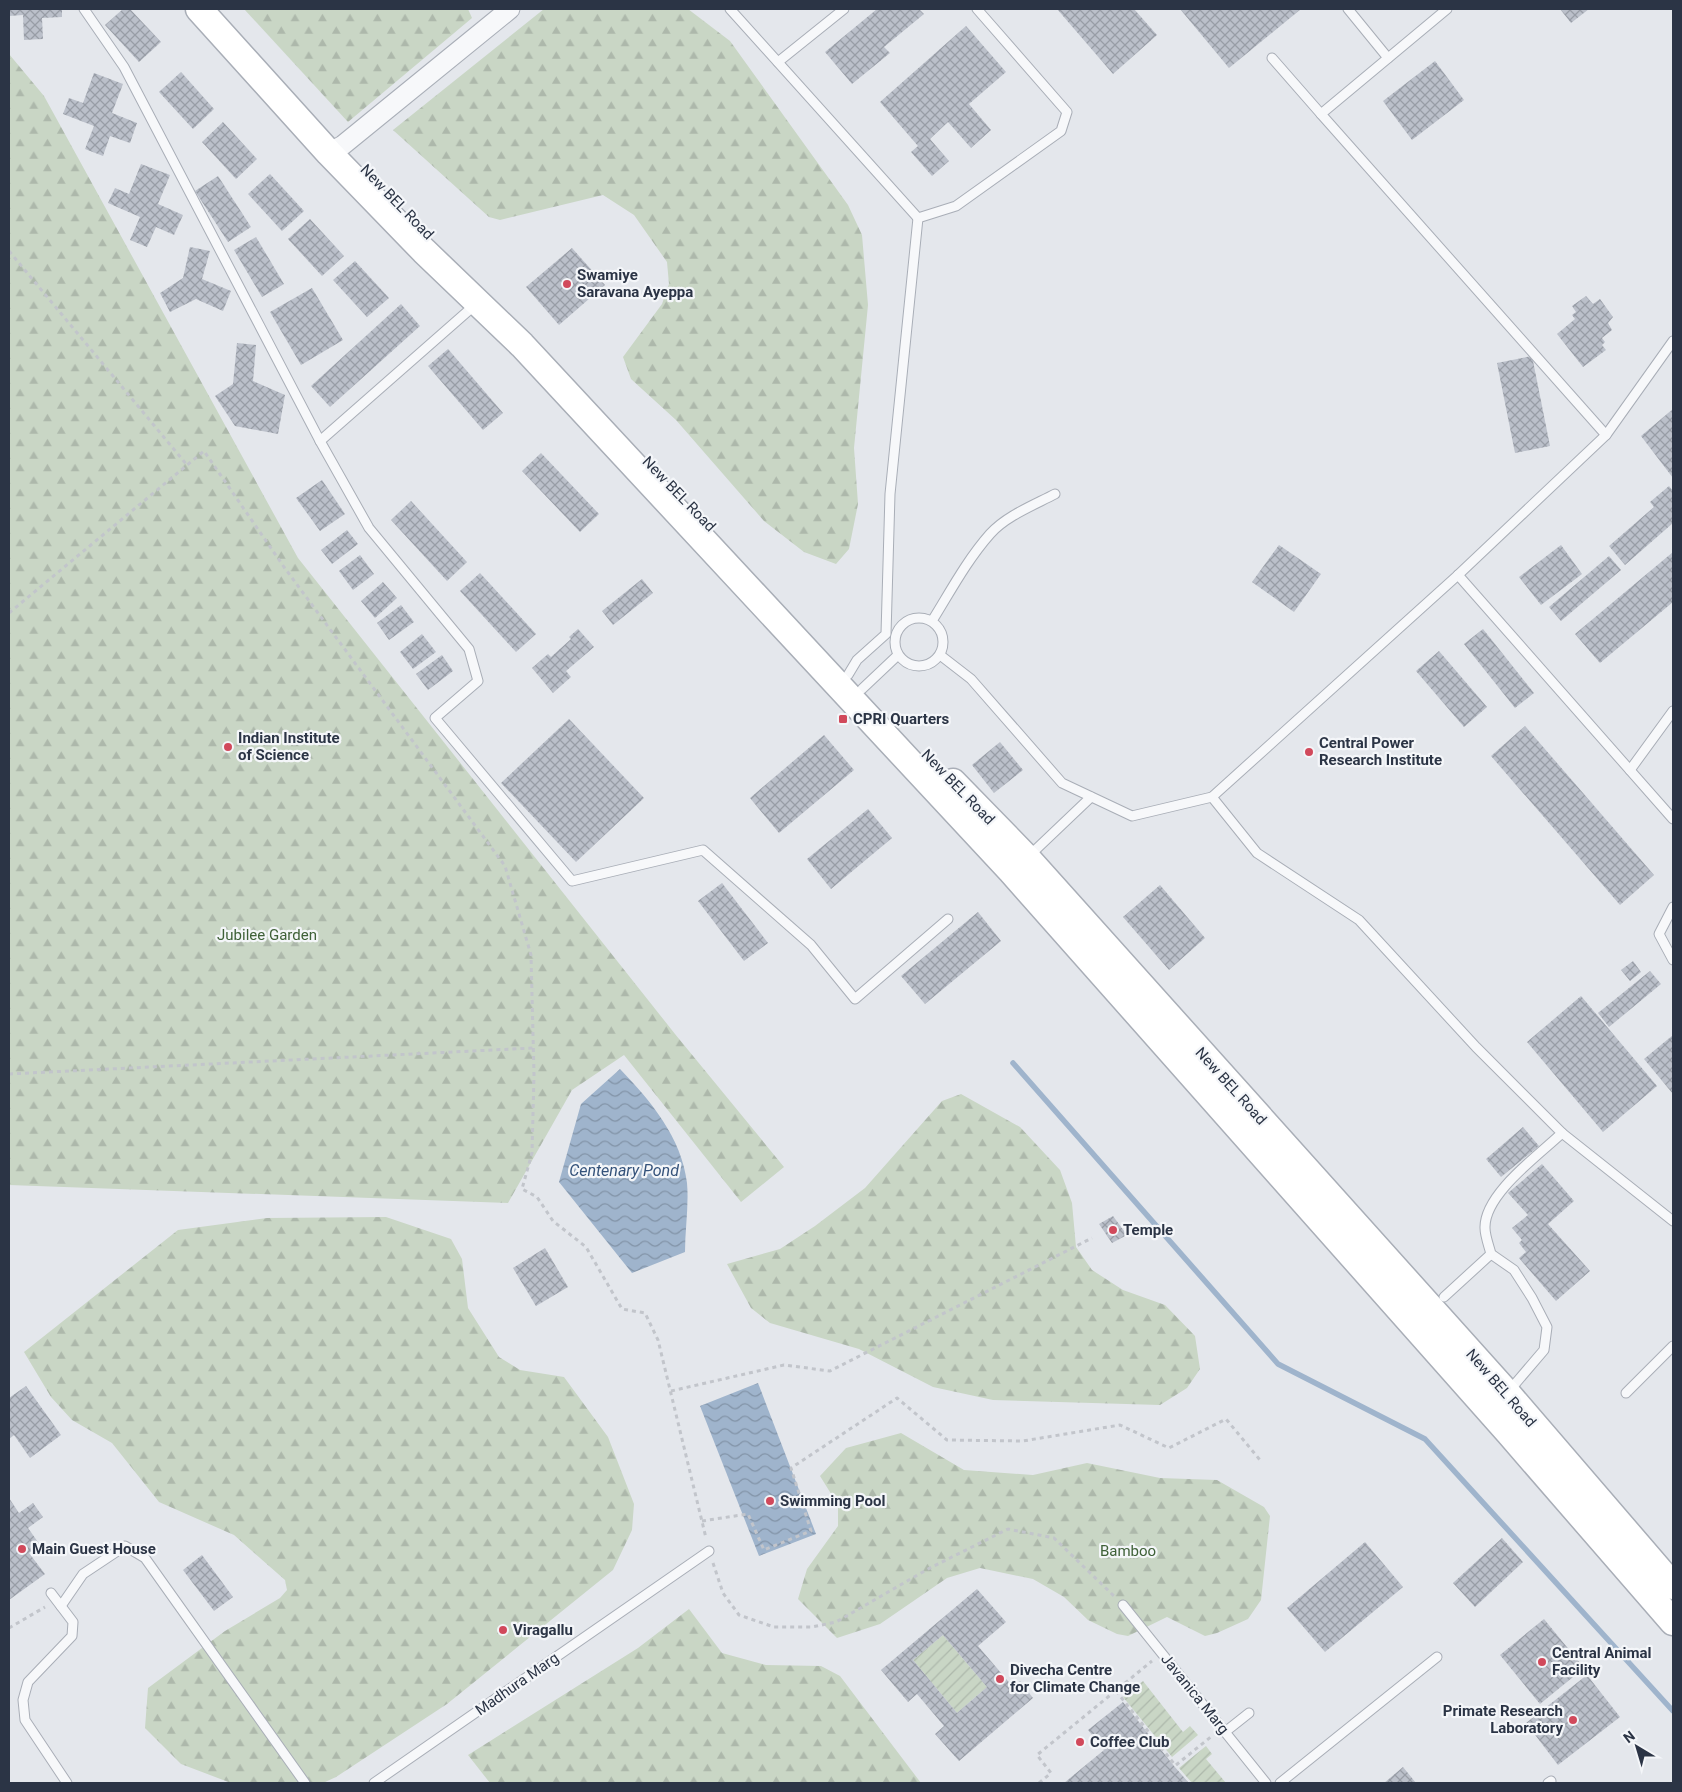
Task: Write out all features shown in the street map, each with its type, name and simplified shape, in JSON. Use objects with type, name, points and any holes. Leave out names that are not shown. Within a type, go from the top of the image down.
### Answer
[{"type":"main road","name":"New BEL Road","points":[[199,9],[482,300],[528,352],[1019,864],[1673,1622]]},
{"type":"main road","name":"New BEL Road","points":[[219,9],[336,149]]},
{"type":"main road","name":"New BEL Road","points":[[482,300],[547,354],[855,682],[1019,864],[1507,1394],[1673,1586]]},
{"type":"street","points":[[336,149],[500,12]]},
{"type":"lane","points":[[84,9],[124,67],[320,441],[369,528],[469,649],[478,681],[435,718],[572,881],[703,850],[811,945],[855,999],[948,919]]},
{"type":"lane","points":[[730,9],[918,218],[890,494],[886,634],[857,660],[855,682]]},
{"type":"lane","points":[[778,62],[844,9]]},
{"type":"lane","points":[[918,218],[956,206],[1060,131],[1067,112],[977,9]]},
{"type":"lane","points":[[1348,9],[1388,58]]},
{"type":"lane","points":[[1320,114],[1447,9]]},
{"type":"lane","points":[[1272,58],[1606,435]]},
{"type":"lane","points":[[320,441],[482,300]]},
{"type":"lane","points":[[940,655],[971,679],[1062,783],[1132,816],[1212,797],[1458,575],[1606,435],[1673,341]]},
{"type":"lane","points":[[932,621],[990,533],[1019,512],[1055,494]]},
{"type":"lane","points":[[1458,575],[1673,819]]},
{"type":"lane","points":[[917,618],[932,621],[942,633],[943,648],[940,655],[934,662],[919,667],[904,661],[898,655],[895,639],[902,625],[917,618]]},
{"type":"lane","points":[[855,682],[898,655]]},
{"type":"lane","points":[[1630,770],[1673,711]]},
{"type":"lane","points":[[1019,864],[1091,797]]},
{"type":"lane","points":[[1212,797],[1257,853],[1360,920],[1476,1047],[1562,1133],[1673,1221]]},
{"type":"lane","points":[[1673,907],[1659,934],[1673,960]]},
{"type":"lane","points":[[1507,1394],[1544,1350],[1547,1328],[1532,1298],[1514,1270],[1491,1254],[1485,1227],[1489,1208],[1514,1176],[1562,1133]]},
{"type":"lane","points":[[1444,1297],[1491,1254]]},
{"type":"lane","points":[[1626,1393],[1673,1346]]},
{"type":"lane","points":[[67,1783],[25,1720],[23,1700],[28,1682],[72,1636],[73,1622],[56,1600],[83,1574],[125,1546],[145,1558],[305,1783]]},
{"type":"lane","name":"Madhura Marg","points":[[374,1783],[710,1551]]},
{"type":"lane","name":"Javanica Marg","points":[[1123,1605],[1266,1783]]},
{"type":"lane","points":[[1280,1783],[1437,1658]]},
{"type":"lane","points":[[1224,1730],[1249,1714]]},
{"type":"path","points":[[9,251],[187,465]]},
{"type":"path","points":[[9,613],[204,450],[284,567],[505,866],[531,955],[533,1048],[531,1162],[522,1189],[537,1197],[553,1221],[586,1247],[622,1309],[645,1314],[658,1340],[702,1521],[722,1593],[739,1615],[774,1627],[812,1626],[836,1622],[928,1569],[1008,1529],[1054,1538],[1123,1605]]},
{"type":"path","points":[[9,1074],[533,1048]]},
{"type":"path","points":[[671,1391],[784,1365],[830,1371],[1092,1238]]},
{"type":"path","points":[[702,1521],[748,1514],[764,1550],[811,1531],[791,1468],[897,1398],[947,1440],[1022,1441],[1120,1425],[1168,1448],[1226,1418],[1260,1460]]},
{"type":"path","points":[[9,1628],[56,1600]]},
{"type":"path","points":[[1040,1783],[1051,1773],[1037,1755],[1162,1653]]},
{"type":"path","points":[[1116,1691],[1175,1765],[1224,1730]]},
{"type":"green space","points":[[244,9],[468,9],[472,18],[348,122]]},
{"type":"green space","points":[[544,9],[688,9],[730,41],[848,205],[862,235],[868,305],[854,448],[858,504],[849,549],[836,564],[804,552],[764,521],[676,420],[631,379],[623,357],[662,304],[669,284],[667,262],[634,215],[603,195],[500,220],[489,217],[393,130]]},
{"type":"green space","name":"Jubilee Garden","points":[[9,54],[44,96],[298,558],[675,1034],[784,1167],[741,1202],[624,1055],[572,1090],[508,1203],[9,1185]]},
{"type":"green space","points":[[961,1094],[1020,1127],[1060,1170],[1072,1203],[1076,1247],[1092,1270],[1123,1290],[1165,1305],[1195,1336],[1200,1369],[1187,1388],[1160,1405],[993,1400],[933,1387],[859,1349],[770,1323],[751,1308],[727,1264],[780,1249],[815,1226],[865,1188],[942,1101]]},
{"type":"green space","points":[[386,1217],[451,1239],[462,1259],[468,1308],[499,1357],[520,1370],[564,1377],[608,1437],[634,1504],[632,1530],[613,1570],[447,1704],[336,1777],[323,1783],[231,1783],[181,1764],[145,1728],[148,1688],[225,1631],[280,1598],[287,1590],[285,1580],[234,1535],[159,1502],[112,1443],[72,1420],[51,1397],[24,1352],[178,1230],[267,1218]]},
{"type":"green space","name":"Bamboo","points":[[901,1433],[964,1470],[1033,1475],[1087,1463],[1160,1478],[1217,1480],[1264,1507],[1270,1516],[1261,1600],[1248,1619],[1217,1633],[1205,1636],[1167,1617],[1128,1636],[1117,1634],[1088,1620],[1064,1597],[1033,1579],[980,1568],[947,1578],[880,1624],[837,1638],[798,1599],[807,1569],[838,1526],[838,1505],[820,1476],[846,1448]]},
{"type":"green space","points":[[689,1609],[722,1653],[766,1665],[821,1666],[840,1676],[921,1783],[490,1783],[468,1755],[638,1648]]},
{"type":"green space","points":[[943,1635],[987,1687],[957,1713],[913,1660]]},
{"type":"green space","points":[[1143,1681],[1183,1732],[1190,1726],[1198,1735],[1172,1757],[1123,1697]]},
{"type":"green space","points":[[1206,1746],[1212,1754],[1206,1759],[1226,1783],[1192,1783],[1179,1768]]},
{"type":"water","name":"Centenary Pond","points":[[620,1069],[653,1107],[672,1135],[684,1166],[688,1200],[685,1252],[632,1273],[559,1182],[581,1104]]},
{"type":"water","name":"Swimming Pool","points":[[758,1383],[816,1534],[759,1556],[700,1406]]},
{"type":"building","points":[[9,9],[62,9],[62,17],[42,18],[43,39],[24,40],[23,15],[9,16]]},
{"type":"building","points":[[123,9],[130,9],[161,42],[139,62],[105,25]]},
{"type":"building","points":[[877,9],[919,9],[924,14],[884,47],[890,53],[852,84],[825,52]]},
{"type":"building","points":[[1057,9],[1134,9],[1157,35],[1113,74]]},
{"type":"building","points":[[1180,9],[1301,9],[1229,68]]},
{"type":"building","points":[[1560,9],[1589,9],[1571,23]]},
{"type":"building","points":[[966,26],[1006,72],[969,104],[991,130],[971,148],[948,122],[930,139],[949,161],[932,176],[911,152],[918,146],[880,102]]},
{"type":"building","points":[[1435,61],[1464,100],[1412,140],[1383,101]]},
{"type":"building","points":[[181,72],[214,109],[193,129],[159,92]]},
{"type":"building","points":[[94,73],[123,84],[112,113],[137,123],[130,143],[110,136],[103,156],[85,149],[94,126],[63,114],[69,98],[83,103]]},
{"type":"building","points":[[223,122],[257,159],[236,179],[202,142]]},
{"type":"building","points":[[141,164],[170,175],[158,204],[183,215],[174,235],[156,227],[147,247],[130,240],[140,217],[108,203],[115,188],[129,194]]},
{"type":"building","points":[[270,174],[304,211],[282,231],[248,194]]},
{"type":"building","points":[[218,176],[251,227],[228,242],[195,191]]},
{"type":"building","points":[[310,219],[344,256],[322,276],[288,239]]},
{"type":"building","points":[[256,237],[284,284],[262,297],[234,250]]},
{"type":"building","points":[[190,247],[210,251],[202,279],[231,291],[223,311],[196,299],[170,312],[160,293],[183,278]]},
{"type":"building","points":[[572,248],[605,285],[559,325],[526,287]]},
{"type":"building","points":[[355,261],[389,298],[367,317],[333,280]]},
{"type":"building","points":[[312,288],[343,340],[301,365],[270,312]]},
{"type":"building","points":[[1586,296],[1593,304],[1600,299],[1613,317],[1608,323],[1612,330],[1602,338],[1605,342],[1602,345],[1606,350],[1583,367],[1557,334],[1575,319],[1572,315],[1576,312],[1572,306]]},
{"type":"building","points":[[401,304],[420,326],[330,407],[311,386]]},
{"type":"building","points":[[237,343],[256,345],[253,381],[285,395],[278,434],[235,426],[215,396],[233,384]]},
{"type":"building","points":[[448,349],[503,413],[483,430],[428,366]]},
{"type":"building","points":[[1532,356],[1550,446],[1515,453],[1497,363]]},
{"type":"building","points":[[1673,409],[1673,478],[1641,436]]},
{"type":"building","points":[[541,453],[599,514],[580,532],[522,471]]},
{"type":"building","points":[[322,480],[345,514],[320,531],[296,498]]},
{"type":"building","points":[[1669,486],[1673,491],[1673,523],[1625,565],[1609,546],[1654,507],[1650,502]]},
{"type":"building","points":[[411,501],[467,562],[447,581],[391,520]]},
{"type":"building","points":[[347,530],[358,544],[332,564],[321,550]]},
{"type":"building","points":[[1279,545],[1321,574],[1294,612],[1252,582]]},
{"type":"building","points":[[1561,545],[1582,574],[1541,605],[1519,577]]},
{"type":"building","points":[[1673,552],[1673,602],[1600,663],[1575,634]]},
{"type":"building","points":[[360,555],[374,574],[353,590],[339,571]]},
{"type":"building","points":[[1609,556],[1621,570],[1561,621],[1549,607]]},
{"type":"building","points":[[480,573],[536,634],[516,652],[460,591]]},
{"type":"building","points":[[642,579],[653,593],[613,625],[602,611]]},
{"type":"building","points":[[383,582],[397,598],[375,618],[361,601]]},
{"type":"building","points":[[401,605],[414,622],[389,640],[377,623]]},
{"type":"building","points":[[578,629],[594,647],[566,671],[571,677],[553,693],[532,668],[548,654],[551,657],[571,639],[569,637]]},
{"type":"building","points":[[1483,629],[1534,693],[1515,708],[1464,644]]},
{"type":"building","points":[[422,634],[436,652],[413,669],[400,652]]},
{"type":"building","points":[[1439,651],[1487,707],[1464,727],[1416,671]]},
{"type":"building","points":[[442,655],[453,671],[428,690],[416,674]]},
{"type":"building","points":[[569,719],[644,798],[576,862],[501,783]]},
{"type":"building","points":[[1525,726],[1654,875],[1620,905],[1491,756]]},
{"type":"building","points":[[824,735],[854,770],[779,833],[750,798]]},
{"type":"building","points":[[1000,742],[1023,770],[994,793],[972,765]]},
{"type":"building","points":[[868,809],[892,838],[831,889],[807,859]]},
{"type":"building","points":[[722,883],[768,943],[744,961],[698,901]]},
{"type":"building","points":[[1160,885],[1205,938],[1169,970],[1123,917]]},
{"type":"building","points":[[978,912],[1001,941],[925,1004],[901,976]]},
{"type":"building","points":[[1633,961],[1641,972],[1630,981],[1621,970]]},
{"type":"building","points":[[1650,971],[1661,984],[1609,1027],[1598,1013]]},
{"type":"building","points":[[1581,996],[1657,1086],[1603,1132],[1527,1042]]},
{"type":"building","points":[[1673,1035],[1673,1094],[1644,1059]]},
{"type":"building","points":[[1523,1127],[1539,1146],[1501,1177],[1486,1159]]},
{"type":"building","points":[[1542,1164],[1574,1201],[1548,1224],[1590,1271],[1556,1301],[1519,1258],[1526,1252],[1519,1243],[1522,1240],[1512,1228],[1528,1215],[1508,1193]]},
{"type":"building","name":"Temple","points":[[1113,1216],[1127,1235],[1112,1243],[1099,1224]]},
{"type":"building","points":[[545,1248],[568,1287],[536,1306],[513,1268]]},
{"type":"building","points":[[26,1386],[61,1435],[30,1458],[14,1435],[9,1439],[9,1398]]},
{"type":"building","name":"Main Guest House","points":[[9,1498],[19,1513],[33,1503],[43,1517],[28,1528],[40,1545],[29,1553],[45,1574],[9,1600]]},
{"type":"building","points":[[1502,1538],[1523,1562],[1475,1607],[1453,1583]]},
{"type":"building","points":[[1365,1542],[1403,1587],[1325,1652],[1287,1608]]},
{"type":"building","points":[[202,1555],[233,1597],[214,1611],[183,1570]]},
{"type":"building","points":[[977,1589],[1006,1622],[978,1646],[1013,1687],[1020,1681],[1033,1698],[959,1761],[935,1734],[944,1726],[917,1694],[908,1702],[881,1670]],"holes":[[[943,1635],[987,1687],[957,1713],[913,1660]]]},
{"type":"building","name":"Central Animal Facility","points":[[1544,1619],[1584,1668],[1540,1704],[1500,1655]]},
{"type":"building","name":"Primate Research Laboratory","points":[[1587,1675],[1620,1717],[1558,1765],[1526,1723]]},
{"type":"building","points":[[1123,1702],[1189,1783],[1064,1783],[1104,1750],[1088,1730]]},
{"type":"building","points":[[1403,1767],[1416,1783],[1384,1783]]},
{"type":"waterway","points":[[1013,1063],[1278,1364],[1425,1439],[1673,1711]]},
{"type":"place","name":"Swamiye Saravana Ayeppa","points":[[567,284]]},
{"type":"place","name":"CPRI Quarters","points":[[843,719]]},
{"type":"place","name":"Indian Institute of Science","points":[[228,747]]},
{"type":"place","name":"Central Power Research Institute","points":[[1309,752]]},
{"type":"place","name":"Temple","points":[[1113,1230]]},
{"type":"place","name":"Swimming Pool","points":[[770,1501]]},
{"type":"place","name":"Main Guest House","points":[[22,1549]]},
{"type":"place","name":"Viragallu","points":[[503,1630]]},
{"type":"place","name":"Central Animal Facility","points":[[1542,1662]]},
{"type":"place","name":"Divecha Centre for Climate Change","points":[[1000,1679]]},
{"type":"place","name":"Primate Research Laboratory","points":[[1573,1720]]},
{"type":"place","name":"Coffee Club","points":[[1080,1742]]}]
